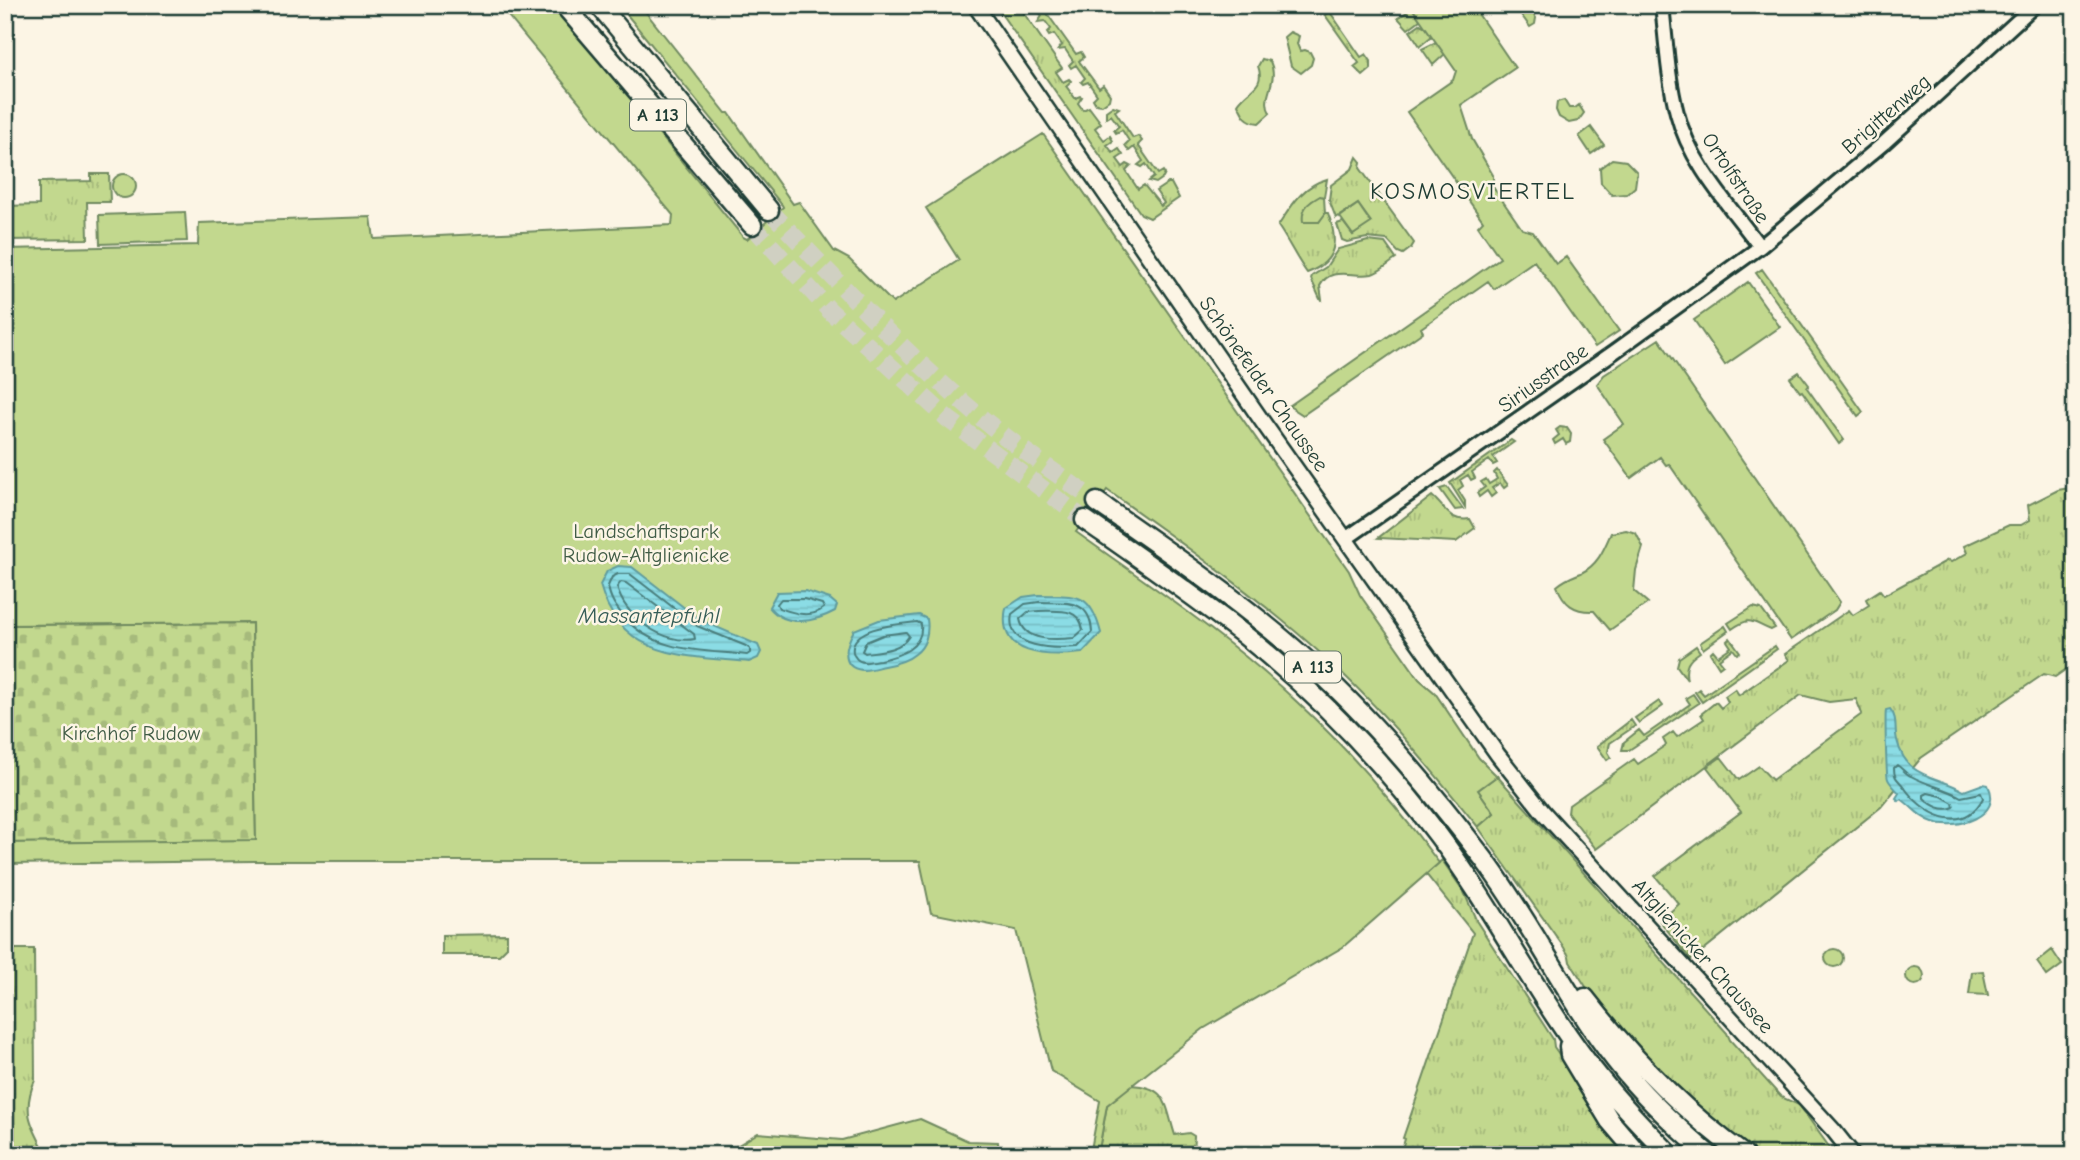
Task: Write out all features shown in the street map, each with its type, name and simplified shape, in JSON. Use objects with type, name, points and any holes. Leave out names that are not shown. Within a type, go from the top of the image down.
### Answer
[{"type":"highway","name":"A 113","points":[[564,5],[752,225]]},
{"type":"highway","name":"A 113","points":[[599,5],[769,210]]},
{"type":"highway","name":"A 113","points":[[1097,502],[1259,620],[1367,718],[1485,861],[1617,1063],[1658,1110],[1709,1155]]},
{"type":"highway","name":"A 113","points":[[1085,520],[1245,636],[1305,689],[1392,778],[1460,864],[1567,1032],[1601,1079],[1670,1155]]},
{"type":"highway","points":[[1551,963],[1566,973],[1620,1043],[1673,1095],[1744,1155]]},
{"type":"highway","points":[[1567,1032],[1570,1055],[1610,1121],[1639,1155]]},
{"type":"main road","name":"Schönefelder Chaussee","points":[[975,5],[1262,421],[1488,741],[1523,785]]},
{"type":"main road","name":"Altglienicker Chaussee","points":[[1523,785],[1544,812],[1835,1131],[1853,1155]]},
{"type":"street","name":"Ortolfstraße","points":[[1662,5],[1671,80],[1682,129],[1702,167],[1760,247]]},
{"type":"street","name":"Brigittenweg","points":[[1760,247],[1893,135],[2035,5]]},
{"type":"street","name":"Siriusstraße","points":[[1347,538],[1760,247]]},
{"type":"green space","name":"Landschaftspark Rudow-Altglienicke","points":[[499,5],[555,5],[747,239],[783,207],[619,5],[640,5],[726,113],[729,113],[793,204],[799,202],[834,251],[849,259],[893,303],[959,260],[926,208],[1043,134],[1349,571],[1360,595],[1419,679],[1435,693],[1479,758],[1497,776],[1478,790],[1494,813],[1478,827],[1387,720],[1328,660],[1248,593],[1107,490],[1076,532],[1190,613],[1271,679],[1354,759],[1439,863],[1343,947],[1203,1029],[1107,1105],[1098,1155],[1090,1155],[1100,1101],[1051,1071],[1016,930],[931,913],[920,861],[255,861],[5,864],[5,843],[256,840],[252,623],[5,625],[5,249],[198,245],[199,223],[371,217],[374,239],[672,225],[673,215]]},
{"type":"green space","points":[[995,5],[1018,5],[1062,68],[1056,72],[1063,82],[1069,79],[1071,81],[1066,86],[1075,98],[1082,97],[1078,103],[1083,110],[1089,107],[1101,123],[1095,128],[1104,140],[1110,136],[1113,141],[1107,145],[1113,153],[1119,149],[1123,155],[1117,159],[1123,167],[1127,164],[1131,166],[1126,171],[1138,189],[1144,185],[1161,206],[1164,203],[1156,191],[1171,183],[1179,198],[1150,218],[1141,214]]},
{"type":"green space","points":[[1041,5],[1076,54],[1081,52],[1084,57],[1079,61],[1099,88],[1103,85],[1110,95],[1109,100],[1102,105],[1096,104],[1093,99],[1097,95],[1088,82],[1081,82],[1085,78],[1076,65],[1071,68],[1069,65],[1073,61],[1065,49],[1058,50],[1062,45],[1054,34],[1049,36],[1047,33],[1051,29],[1045,21],[1038,22],[1042,16],[1035,7],[1030,10],[1028,6]]},
{"type":"green space","points":[[1403,5],[1411,5],[1420,20],[1408,29],[1398,18],[1407,12]]},
{"type":"green space","points":[[1410,5],[1472,5],[1515,68],[1461,105],[1472,139],[1493,175],[1493,187],[1522,229],[1533,232],[1556,264],[1566,257],[1619,331],[1595,347],[1534,261],[1494,289],[1488,281],[1421,328],[1423,332],[1303,415],[1289,406],[1500,258],[1478,226],[1483,221],[1407,112],[1453,80],[1456,71]]},
{"type":"green space","points":[[1514,5],[1527,5],[1536,18],[1535,24],[1530,27]]},
{"type":"green space","points":[[1330,12],[1361,57],[1366,54],[1371,61],[1371,69],[1363,76],[1354,67],[1359,63],[1325,15]]},
{"type":"green space","points":[[1420,24],[1426,27],[1432,36],[1420,46],[1410,31]]},
{"type":"green space","points":[[1290,32],[1299,36],[1297,44],[1300,51],[1310,52],[1313,58],[1311,65],[1301,73],[1291,66],[1284,37]]},
{"type":"green space","points":[[1436,42],[1445,54],[1433,65],[1422,49]]},
{"type":"green space","points":[[1262,59],[1270,61],[1273,76],[1267,101],[1270,113],[1259,123],[1246,117],[1238,104],[1258,84],[1258,66]]},
{"type":"green space","points":[[1564,100],[1569,108],[1579,105],[1584,113],[1578,121],[1569,123],[1559,117],[1557,102]]},
{"type":"green space","points":[[1113,106],[1119,108],[1115,111],[1133,138],[1138,136],[1142,141],[1138,145],[1158,174],[1163,171],[1165,174],[1156,183],[1149,181],[1154,177],[1146,164],[1142,167],[1138,165],[1143,161],[1134,147],[1129,151],[1125,145],[1129,141],[1122,130],[1116,133],[1114,130],[1119,126],[1111,115],[1106,118],[1106,111]]},
{"type":"green space","points":[[1591,127],[1604,145],[1591,154],[1579,136]]},
{"type":"green space","points":[[1357,157],[1361,162],[1360,168],[1414,243],[1403,254],[1387,240],[1342,240],[1337,224],[1343,222],[1353,235],[1371,222],[1358,204],[1336,218],[1329,200],[1331,185],[1352,169]]},
{"type":"green space","points":[[1612,159],[1626,161],[1637,172],[1635,187],[1627,194],[1612,195],[1601,183],[1600,168]]},
{"type":"green space","points":[[91,174],[109,174],[110,202],[87,202],[88,239],[5,240],[5,206],[39,205],[39,182],[91,181]]},
{"type":"green space","points":[[124,174],[133,177],[136,186],[133,195],[124,198],[115,195],[112,186],[115,177]]},
{"type":"green space","points":[[1327,179],[1324,197],[1312,201],[1303,212],[1319,222],[1325,213],[1328,213],[1333,232],[1333,249],[1325,262],[1307,273],[1278,226],[1304,191]]},
{"type":"green space","points":[[1320,196],[1324,197],[1325,214],[1319,222],[1303,222],[1306,206]]},
{"type":"green space","points":[[1358,204],[1371,223],[1353,235],[1340,217]]},
{"type":"green space","points":[[185,212],[187,241],[100,244],[99,215]]},
{"type":"green space","points":[[1368,241],[1385,243],[1396,259],[1372,274],[1330,276],[1320,286],[1322,300],[1320,299],[1312,276],[1326,267],[1338,249]]},
{"type":"green space","points":[[1762,269],[1863,412],[1858,416],[1756,273]]},
{"type":"green space","points":[[1748,282],[1780,327],[1725,365],[1694,320]]},
{"type":"green space","points":[[1659,339],[1840,602],[1835,610],[1791,640],[1669,464],[1666,465],[1660,457],[1631,478],[1603,439],[1624,424],[1597,384],[1604,375]]},
{"type":"green space","points":[[1799,372],[1809,385],[1807,388],[1844,440],[1839,444],[1790,378]]},
{"type":"green space","points":[[1560,427],[1567,428],[1571,434],[1570,442],[1566,444],[1563,439],[1555,444],[1553,440],[1559,435],[1556,430]]},
{"type":"green space","points":[[1511,440],[1514,442],[1493,457],[1497,463],[1493,465],[1489,460],[1472,472],[1475,478],[1471,480],[1468,475],[1460,480],[1463,486],[1458,490],[1465,501],[1465,507],[1450,483]]},
{"type":"green space","points":[[1497,470],[1508,485],[1504,488],[1500,483],[1492,488],[1496,493],[1491,497],[1487,491],[1479,497],[1477,493],[1485,487],[1481,482],[1486,479],[1489,484],[1497,479],[1494,473]]},
{"type":"green space","points":[[1447,487],[1463,509],[1455,510],[1440,489]]},
{"type":"green space","points":[[2075,487],[2075,663],[2055,677],[2044,674],[1921,758],[1881,807],[1691,960],[1660,921],[1679,904],[1655,876],[1741,812],[1707,767],[1721,757],[1739,780],[1759,766],[1772,780],[1862,714],[1856,699],[1829,702],[1801,695],[1596,849],[1568,813],[1569,805],[1634,759],[1638,764],[1666,745],[1663,739],[1673,732],[1677,737],[1704,719],[1701,714],[1716,702],[1721,708],[1728,702],[1725,696],[1735,689],[1739,695],[1789,660],[1785,654],[1849,610],[1853,615],[1869,605],[1866,599],[1880,590],[1884,595],[1948,560],[1951,562],[1967,553],[1964,546],[2009,525],[2021,525],[2030,520],[2028,505],[2058,490]]},
{"type":"green space","points":[[1432,496],[1452,516],[1470,519],[1475,528],[1456,542],[1378,538]]},
{"type":"green space","points":[[1626,530],[1636,533],[1643,547],[1636,570],[1634,591],[1648,603],[1610,630],[1594,611],[1571,606],[1557,586],[1592,566],[1611,533]]},
{"type":"green space","points":[[1753,607],[1761,609],[1775,628],[1771,630],[1748,621],[1732,629],[1728,623]]},
{"type":"green space","name":"Kirchhof Rudow","points":[[252,623],[256,841],[5,843],[5,625]]},
{"type":"green space","points":[[1725,626],[1728,631],[1703,649],[1700,643]]},
{"type":"green space","points":[[1730,638],[1740,652],[1737,654],[1733,649],[1719,659],[1723,664],[1719,667],[1710,653],[1713,650],[1718,656],[1731,647],[1727,641]]},
{"type":"green space","points":[[1696,646],[1700,652],[1688,664],[1687,680],[1677,666],[1679,658]]},
{"type":"green space","points":[[1775,646],[1777,649],[1702,702],[1695,692],[1699,689],[1704,695]]},
{"type":"green space","points":[[1693,694],[1699,703],[1629,750],[1622,750],[1624,742],[1639,730],[1644,736],[1690,704],[1686,698]]},
{"type":"green space","points":[[1659,701],[1663,706],[1639,723],[1635,718]]},
{"type":"green space","points":[[1631,720],[1635,726],[1610,743],[1608,752],[1611,757],[1607,760],[1597,746]]},
{"type":"green space","points":[[1497,776],[1781,1097],[1799,1105],[1835,1155],[1755,1155],[1643,1055],[1590,993],[1563,946],[1478,827],[1494,813],[1478,790]]},
{"type":"green space","points":[[1442,860],[1464,892],[1477,922],[1553,1039],[1554,1047],[1629,1155],[1397,1155],[1401,1152],[1405,1139],[1403,1138],[1473,933],[1426,874]]},
{"type":"green space","points":[[507,934],[507,947],[499,955],[442,955],[442,935]]},
{"type":"green space","points":[[5,949],[34,949],[35,1080],[29,1110],[33,1127],[47,1155],[5,1155]]},
{"type":"green space","points":[[1834,949],[1840,952],[1843,958],[1840,964],[1834,967],[1828,964],[1825,958],[1828,952]]},
{"type":"green space","points":[[2052,950],[2062,965],[2047,976],[2037,962]]},
{"type":"green space","points":[[1915,967],[1921,970],[1924,976],[1921,982],[1915,985],[1909,982],[1906,976],[1909,970]]},
{"type":"green space","points":[[1983,971],[1988,995],[1969,994],[1972,972]]},
{"type":"green space","points":[[1131,1085],[1143,1086],[1159,1094],[1166,1106],[1175,1135],[1189,1133],[1194,1136],[1193,1155],[1098,1155],[1107,1105]]},
{"type":"green space","points":[[920,1119],[968,1141],[998,1142],[999,1155],[722,1155],[758,1133],[842,1140]]},
{"type":"water","name":"Massantepfuhl","points":[[618,566],[632,567],[700,620],[758,645],[761,652],[758,658],[749,662],[679,655],[639,640],[623,627],[610,609],[600,585],[607,571]]},
{"type":"water","points":[[805,591],[830,599],[837,605],[835,611],[819,618],[801,621],[784,618],[769,607],[777,592]]},
{"type":"water","points":[[1072,596],[1087,603],[1097,619],[1101,633],[1082,653],[1054,655],[1017,645],[1009,636],[1005,624],[1006,608],[1023,597]]},
{"type":"water","points":[[919,615],[927,619],[928,629],[922,647],[912,656],[897,663],[868,670],[854,668],[850,664],[846,654],[854,630],[879,620]]},
{"type":"water","points":[[1890,709],[1895,720],[1901,753],[1907,762],[1923,774],[1964,791],[1983,784],[1988,785],[1991,796],[1984,813],[1965,822],[1943,824],[1924,818],[1896,798],[1899,793],[1888,779],[1887,767],[1886,710]]},
{"type":"tunnel","points":[[769,210],[934,377],[1009,440],[1097,502]]},
{"type":"tunnel","points":[[752,225],[830,311],[948,419],[1085,520]]},
{"type":"district","name":"KOSMOSVIERTEL","points":[[1473,191]]}]
